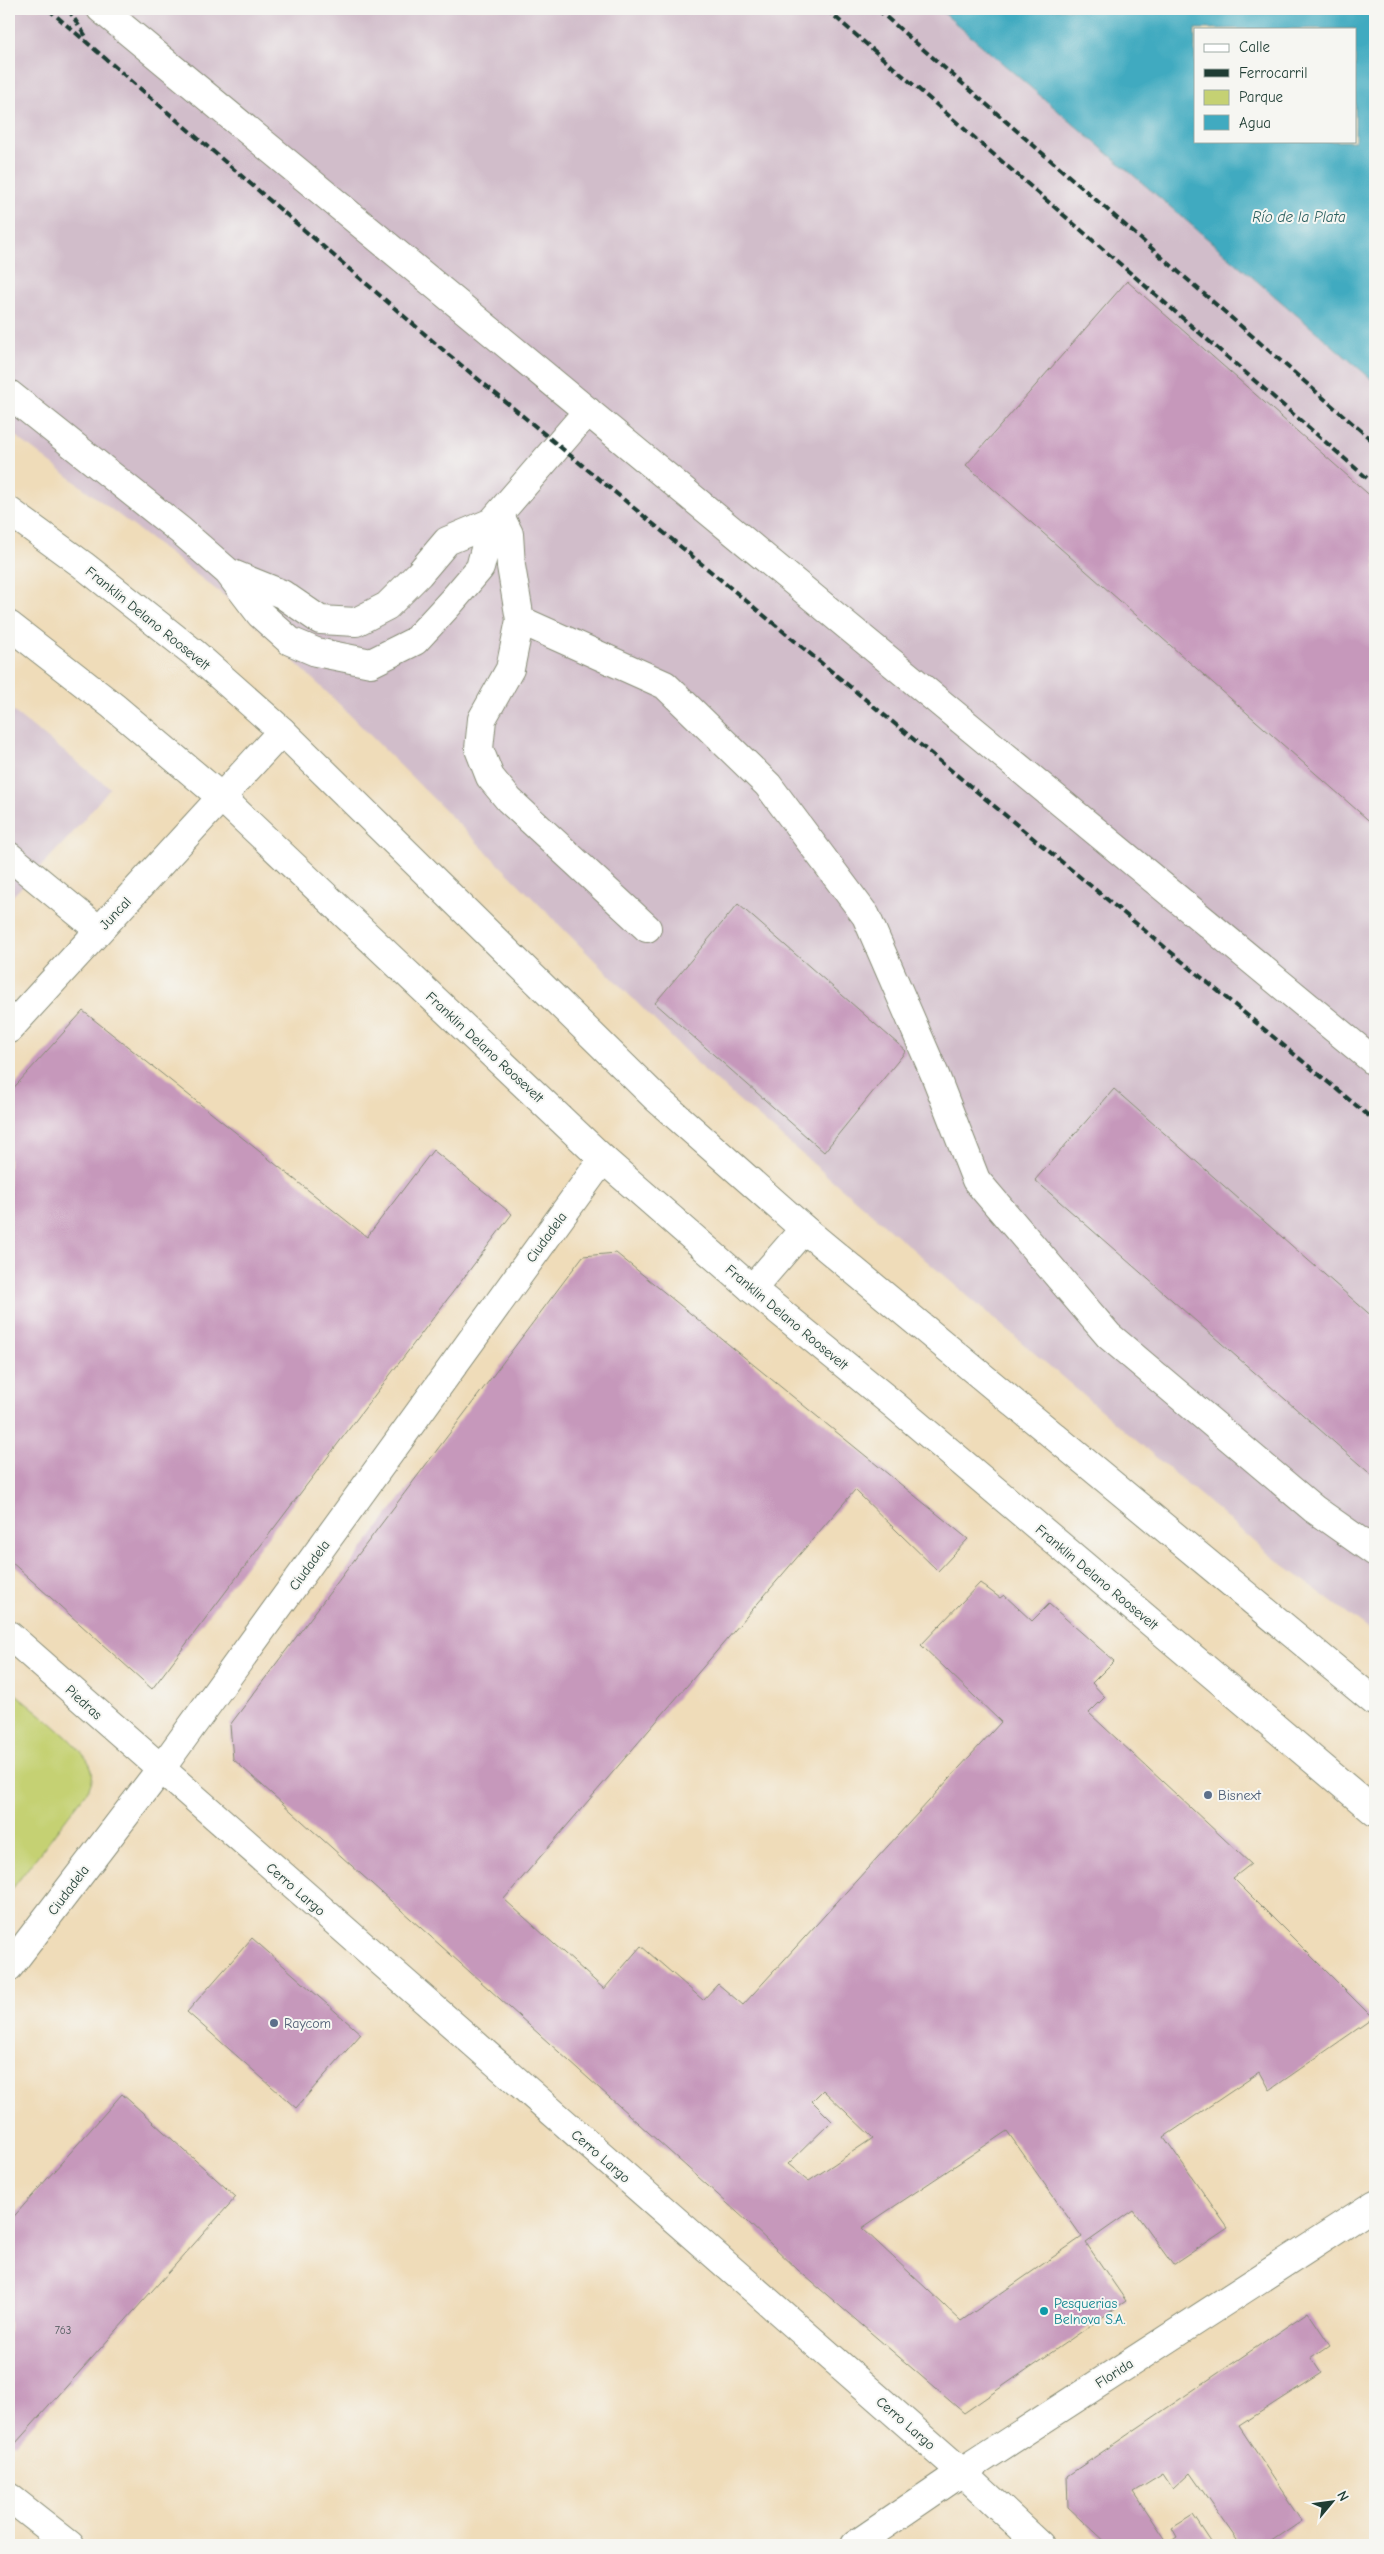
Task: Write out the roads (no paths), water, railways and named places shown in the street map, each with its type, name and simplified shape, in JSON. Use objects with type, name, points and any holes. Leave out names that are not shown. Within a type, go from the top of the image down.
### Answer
[{"type":"main road","points":[[101,9],[1375,1062]]},
{"type":"main road","points":[[9,394],[181,531],[228,572],[260,614],[290,641],[316,652],[371,663],[415,641],[480,568],[495,518]]},
{"type":"main road","points":[[228,572],[282,594],[320,620],[356,622],[387,606],[419,574],[447,541],[495,518],[588,412]]},
{"type":"main road","name":"Franklin Delano Roosevelt","points":[[9,511],[90,571],[194,653],[282,731],[656,1098],[804,1229],[1375,1702]]},
{"type":"main road","points":[[495,518],[509,534],[511,566],[520,620],[510,668],[482,719],[478,748],[490,777],[509,800],[647,928]]},
{"type":"main road","points":[[520,620],[665,685],[768,785],[866,916],[935,1075],[976,1180],[1109,1336],[1314,1509],[1375,1552]]},
{"type":"main road","name":"Franklin Delano Roosevelt","points":[[9,625],[113,706],[221,797],[603,1159],[752,1289],[900,1410],[1375,1812]]},
{"type":"main road","points":[[221,797],[282,731]]},
{"type":"main road","name":"Juncal","points":[[9,1029],[221,797]]},
{"type":"main road","points":[[9,856],[99,930]]},
{"type":"main road","name":"Ciudadela","points":[[9,1967],[160,1770],[603,1159]]},
{"type":"main road","points":[[752,1289],[804,1229]]},
{"type":"main road","name":"Piedras","points":[[9,1635],[160,1770]]},
{"type":"main road","name":"Cerro Largo","points":[[160,1770],[962,2472],[1040,2545]]},
{"type":"main road","name":"Florida","points":[[855,2545],[962,2472],[1375,2204]]},
{"type":"main road","points":[[9,2496],[70,2545]]},
{"type":"water","name":"Río de la Plata","points":[[939,9],[1375,9],[1375,382]]},
{"type":"railway","points":[[48,9],[449,355],[1375,1121]]},
{"type":"railway","points":[[68,9],[87,38]]},
{"type":"railway","points":[[826,9],[1375,485]]},
{"type":"railway","points":[[877,9],[1375,443]]},
{"type":"place","name":"Bisnext","points":[[1208,1795]]},
{"type":"place","name":"Raycom","points":[[274,2023]]},
{"type":"place","name":"Pesquerias Belnova S.A.","points":[[1044,2311]]}]
